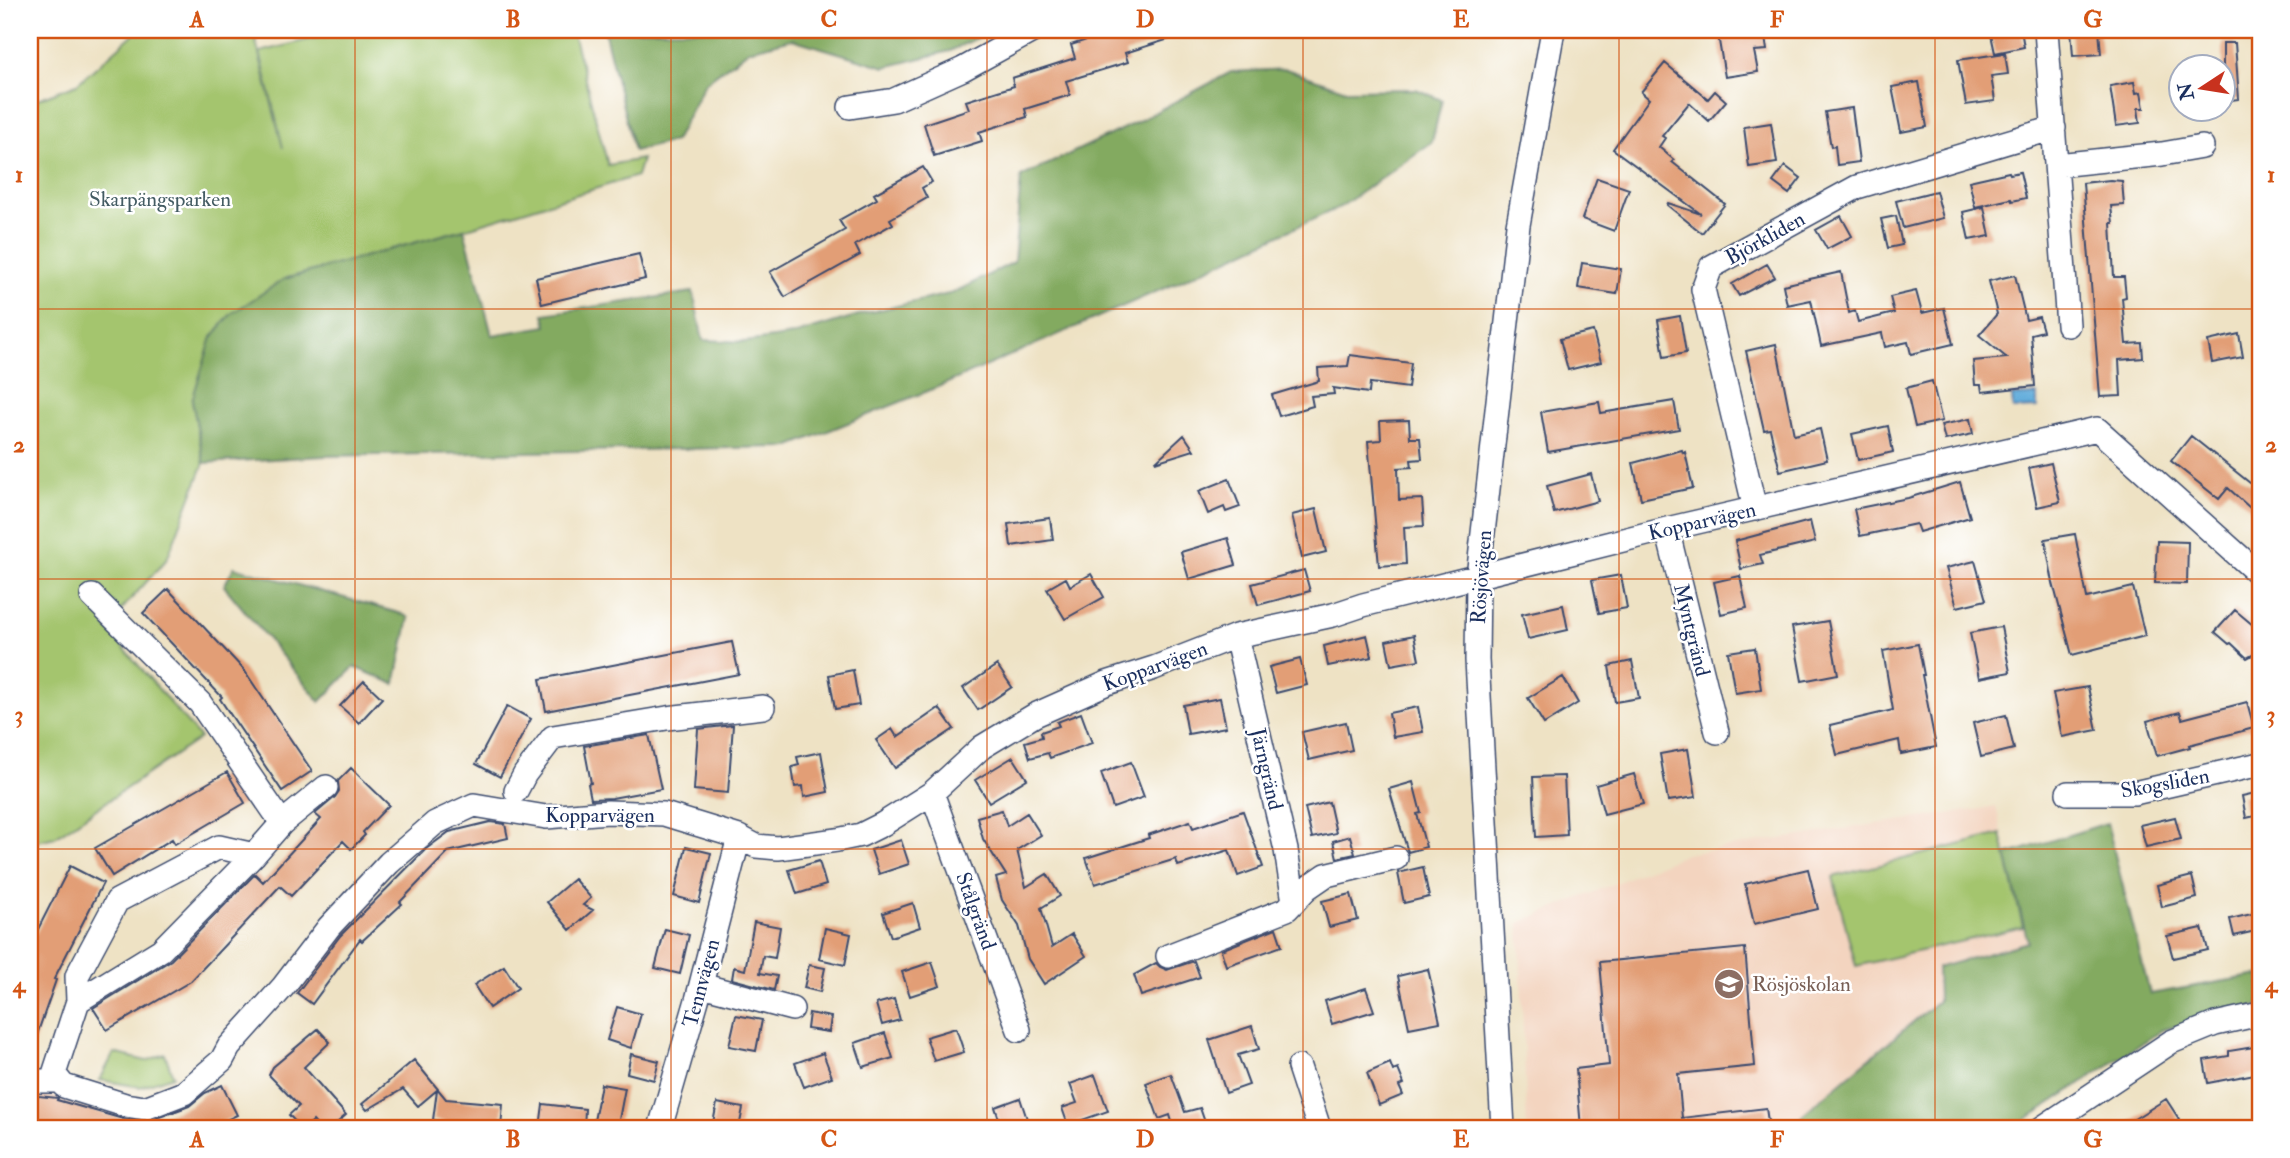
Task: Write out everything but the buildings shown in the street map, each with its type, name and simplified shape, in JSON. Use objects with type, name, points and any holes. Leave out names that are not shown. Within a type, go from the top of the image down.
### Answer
[{"type":"street","points":[[850,107],[894,100],[963,69],[1034,30]]},
{"type":"street","name":"Rösjövägen","points":[[1503,1128],[1477,660],[1478,577],[1518,225],[1553,30]]},
{"type":"street","points":[[2046,30],[2068,325]]},
{"type":"street","name":"Björkliden","points":[[1755,509],[1703,289],[1711,267],[1857,187],[2054,128]]},
{"type":"street","points":[[2057,166],[2202,147]]},
{"type":"street","name":"Kopparvägen","points":[[58,1081],[64,1086],[125,1105],[145,1108],[184,1093],[222,1060],[229,1047],[283,987],[329,927],[389,863],[435,823],[474,804],[546,817],[608,812],[664,814],[739,837],[756,846],[778,848],[861,835],[932,793],[982,747],[1035,715],[1107,683],[1236,636],[1333,615],[1363,605],[1667,529],[2097,429],[2260,575]]},
{"type":"street","name":"Myntgränd","points":[[1667,529],[1717,732]]},
{"type":"street","points":[[92,596],[200,703],[282,823]]},
{"type":"street","name":"Järngränd","points":[[1236,636],[1286,850],[1294,902]]},
{"type":"street","points":[[516,791],[552,737],[667,718],[763,707]]},
{"type":"street","name":"Skogsliden","points":[[2068,793],[2134,793],[2260,764]]},
{"type":"street","points":[[78,1001],[161,950],[282,823],[326,787]]},
{"type":"street","name":"Stålgränd","points":[[932,793],[1019,1030]]},
{"type":"street","name":"Tennvägen","points":[[660,1128],[701,985],[739,837]]},
{"type":"street","points":[[30,1081],[58,1081],[54,1074],[78,1001],[77,976],[117,901],[219,847],[254,855]]},
{"type":"street","points":[[1168,957],[1287,909],[1307,888],[1326,875],[1396,858]]},
{"type":"street","points":[[701,985],[792,1009]]},
{"type":"street","points":[[2042,1128],[2171,1042],[2215,1024],[2260,1014]]},
{"type":"street","points":[[1299,1067],[1319,1128]]},
{"type":"shaded area","name":"Rösjöskolan","points":[[1996,807],[2028,942],[1937,968],[1939,1001],[1803,1113],[1801,1128],[1527,1128],[1519,923],[1686,854]]},
{"type":"green space","name":"Skarpängsparken","points":[[138,30],[253,30],[283,148],[260,52],[347,30],[572,30],[608,165],[642,159],[637,176],[464,229],[284,279],[192,400],[204,463],[167,559],[106,627],[200,738],[55,837],[30,843],[30,102],[77,84]]},
{"type":"green space","points":[[604,30],[994,30],[950,51],[885,67],[792,39],[749,50],[705,83],[675,141],[634,151]]},
{"type":"green space","points":[[1286,69],[1346,90],[1416,89],[1442,100],[1432,142],[1342,206],[1176,283],[945,384],[788,447],[324,456],[204,463],[192,400],[212,337],[231,314],[284,279],[464,229],[492,335],[547,326],[544,314],[693,292],[703,340],[746,342],[793,335],[862,314],[953,293],[1014,262],[1021,177],[1137,122],[1231,72]]},
{"type":"green space","points":[[234,567],[409,618],[395,684],[354,667],[320,702],[224,586]]},
{"type":"green space","points":[[2107,823],[2150,994],[2260,975],[2260,1005],[2162,1030],[2013,1128],[1801,1128],[1803,1114],[1938,1001],[1937,968],[2028,942],[2006,855]]},
{"type":"green space","points":[[2001,834],[2023,927],[1856,966],[1833,877]]},
{"type":"green space","points":[[114,1053],[146,1061],[165,1054],[173,1076],[140,1087],[100,1080]]},
{"type":"water","points":[[2037,395],[2037,408],[2013,409],[2012,396]]},
{"type":"place","name":"Rösjöskolan","points":[[1729,984]]}]
